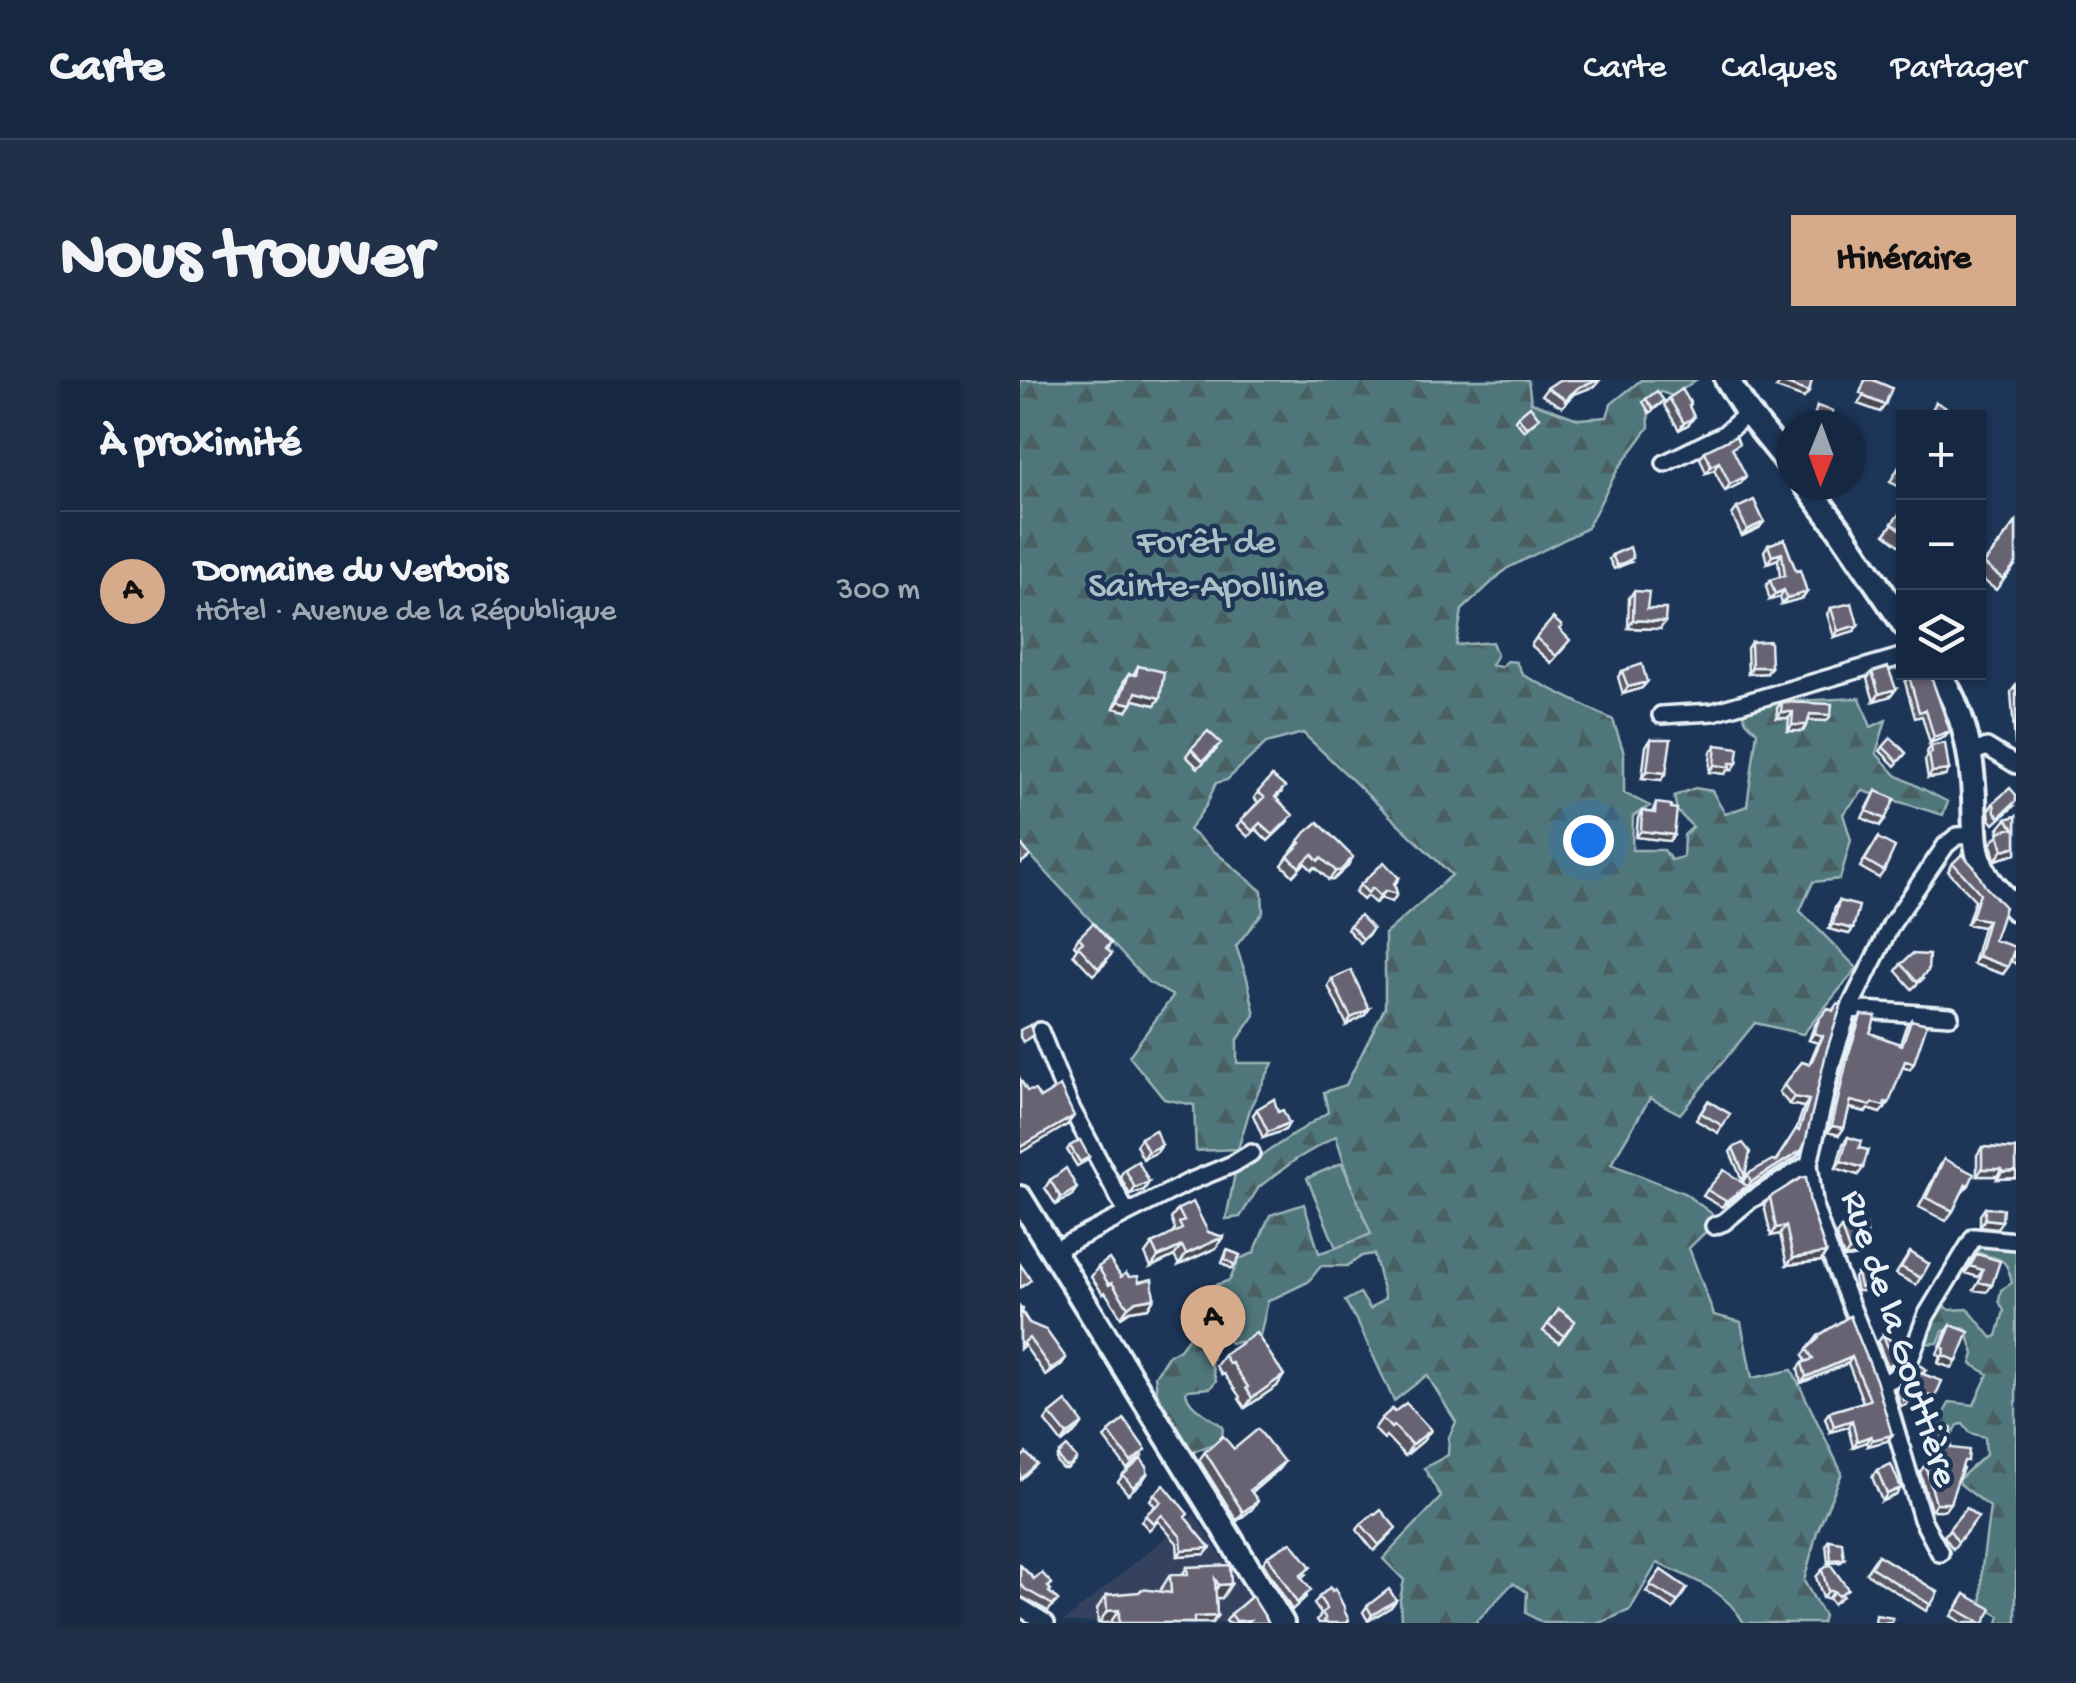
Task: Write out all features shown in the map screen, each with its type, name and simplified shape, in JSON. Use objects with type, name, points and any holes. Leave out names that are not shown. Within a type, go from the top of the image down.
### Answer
[{"type":"street","points":[[1727,380],[1776,448]]},
{"type":"street","points":[[1665,463],[1724,434],[1748,413]]},
{"type":"street","points":[[1817,500],[1896,612]]},
{"type":"street","points":[[1661,715],[1712,712],[1896,658]]},
{"type":"street","points":[[1942,680],[1965,730],[1970,754],[1978,855],[1986,875],[2016,909]]},
{"type":"street","points":[[1970,754],[1987,747],[2016,765]]},
{"type":"street","name":"Rue de la Gouttière","points":[[1940,1553],[1922,1519],[1882,1383],[1820,1226],[1809,1164],[1833,1058],[1850,1009],[1892,925],[1946,845],[1957,836],[1974,835]]},
{"type":"street","points":[[1850,1009],[1950,1016]]},
{"type":"street","points":[[1040,1032],[1070,1106],[1127,1213]]},
{"type":"street","points":[[1052,1250],[1250,1152]]},
{"type":"street","points":[[1714,1226],[1809,1164]]},
{"type":"street","points":[[1020,1198],[1282,1623]]},
{"type":"street","points":[[1882,1383],[1892,1379],[1911,1357],[1926,1316],[1974,1236],[2016,1241]]},
{"type":"street","points":[[1020,1607],[1046,1623]]},
{"type":"shaded area","points":[[1194,1514],[1250,1601],[1225,1623],[1063,1622]]},
{"type":"green space","name":"Forêt de Sainte-Apolline","points":[[1020,380],[1528,380],[1531,402],[1578,419],[1607,417],[1611,404],[1641,380],[1696,380],[1673,396],[1661,392],[1648,403],[1649,427],[1618,469],[1587,528],[1506,569],[1462,610],[1456,645],[1492,642],[1497,655],[1491,665],[1501,667],[1507,661],[1516,662],[1523,675],[1613,720],[1624,753],[1624,793],[1650,806],[1633,816],[1632,850],[1664,850],[1671,860],[1683,857],[1684,835],[1693,827],[1677,811],[1674,796],[1695,788],[1712,791],[1725,814],[1747,806],[1757,732],[1745,720],[1743,710],[1772,702],[1860,698],[1871,727],[1886,720],[1876,753],[1896,775],[1948,802],[1943,815],[1863,791],[1843,814],[1851,840],[1840,879],[1813,882],[1800,911],[1857,968],[1803,1034],[1755,1023],[1680,1114],[1650,1098],[1611,1164],[1684,1193],[1719,1219],[1689,1248],[1714,1315],[1741,1322],[1752,1378],[1792,1370],[1842,1473],[1817,1532],[1804,1581],[1824,1616],[1822,1623],[1744,1623],[1717,1593],[1657,1563],[1630,1610],[1600,1623],[1543,1623],[1526,1613],[1527,1592],[1513,1583],[1475,1623],[1401,1623],[1404,1580],[1383,1559],[1441,1497],[1424,1468],[1448,1455],[1449,1437],[1456,1422],[1427,1375],[1394,1401],[1345,1301],[1360,1293],[1370,1309],[1385,1298],[1374,1254],[1362,1256],[1347,1266],[1321,1266],[1308,1282],[1268,1301],[1259,1340],[1230,1343],[1219,1333],[1211,1363],[1216,1381],[1210,1388],[1186,1392],[1196,1408],[1223,1427],[1222,1437],[1213,1444],[1191,1453],[1159,1410],[1155,1376],[1168,1356],[1189,1337],[1194,1314],[1191,1312],[1202,1290],[1230,1280],[1239,1259],[1254,1253],[1270,1215],[1304,1204],[1319,1253],[1336,1248],[1352,1188],[1336,1136],[1259,1187],[1240,1217],[1226,1219],[1235,1173],[1328,1112],[1324,1092],[1346,1085],[1385,1007],[1385,934],[1452,875],[1303,733],[1266,743],[1227,780],[1216,783],[1189,830],[1262,891],[1263,912],[1236,946],[1255,1015],[1237,1041],[1237,1063],[1273,1063],[1251,1106],[1238,1149],[1196,1151],[1194,1105],[1164,1099],[1129,1056],[1173,996],[1148,982],[1020,844]]},
{"type":"green space","points":[[1342,1163],[1371,1234],[1336,1248],[1307,1178]]},
{"type":"green space","points":[[1974,1243],[2016,1246],[2016,1623],[1998,1623],[2000,1616],[1982,1606],[1982,1567],[1990,1507],[1960,1484],[1959,1479],[1986,1455],[1985,1437],[1970,1433],[1963,1424],[1954,1432],[1934,1430],[1950,1402],[1974,1405],[1988,1374],[1971,1364],[1974,1354],[1966,1329],[1943,1331],[1938,1343],[1920,1344],[1937,1306],[1968,1309],[1992,1338],[1997,1336],[2004,1311],[1999,1301],[2001,1290],[2012,1283],[2010,1273],[2004,1262],[1975,1252]]},
{"type":"building","points":[[1559,380],[1598,380],[1579,387],[1567,400],[1547,388]]},
{"type":"building","points":[[1781,380],[1812,380],[1809,392]]},
{"type":"building","points":[[1865,380],[1892,388],[1885,405],[1860,393]]},
{"type":"building","points":[[1682,389],[1694,417],[1684,423],[1669,398]]},
{"type":"building","points":[[1657,391],[1664,401],[1653,409],[1646,399]]},
{"type":"building","points":[[1936,402],[1950,410],[1932,410]]},
{"type":"building","points":[[1530,406],[1539,418],[1526,428],[1518,416]]},
{"type":"building","points":[[1736,436],[1739,444],[1732,448],[1746,476],[1730,484],[1719,462],[1711,466],[1705,451]]},
{"type":"building","points":[[1754,500],[1764,522],[1747,530],[1737,508]]},
{"type":"building","points":[[2016,522],[2016,563],[2003,579],[1986,561]]},
{"type":"building","points":[[1784,539],[1807,592],[1787,598],[1784,590],[1775,594],[1770,580],[1785,575],[1782,553],[1772,556],[1768,545]]},
{"type":"building","points":[[1630,547],[1633,558],[1617,566],[1612,555]]},
{"type":"building","points":[[1634,591],[1649,592],[1647,609],[1666,609],[1665,622],[1633,620]]},
{"type":"building","points":[[1852,603],[1858,625],[1838,631],[1831,608]]},
{"type":"building","points":[[1553,618],[1570,640],[1556,656],[1536,638]]},
{"type":"building","points":[[1770,641],[1771,667],[1752,667],[1751,642]]},
{"type":"building","points":[[1642,664],[1647,682],[1628,687],[1622,671]]},
{"type":"building","points":[[1138,666],[1164,672],[1160,698],[1136,692],[1132,704],[1119,701],[1129,674],[1136,675]]},
{"type":"building","points":[[1888,667],[1896,689],[1879,694],[1872,672]]},
{"type":"building","points":[[1910,680],[1932,680],[1950,731],[1934,737],[1926,710],[1919,712]]},
{"type":"building","points":[[1782,702],[1832,704],[1831,715],[1810,714],[1807,725],[1792,725],[1793,712],[1781,712]]},
{"type":"building","points":[[1208,731],[1221,743],[1203,761],[1191,749]]},
{"type":"building","points":[[1891,738],[1906,753],[1898,762],[1883,747]]},
{"type":"building","points":[[1651,739],[1671,739],[1666,773],[1647,771]]},
{"type":"building","points":[[1945,743],[1949,770],[1932,772],[1931,746]]},
{"type":"building","points":[[1716,745],[1739,748],[1737,763],[1730,763],[1730,767],[1714,765]]},
{"type":"building","points":[[1272,776],[1285,787],[1275,797],[1293,815],[1273,835],[1260,823],[1252,831],[1241,820],[1264,797],[1258,792]]},
{"type":"building","points":[[2010,788],[2016,801],[1999,817],[1994,802]]},
{"type":"building","points":[[1876,791],[1895,799],[1885,819],[1867,811]]},
{"type":"building","points":[[1656,803],[1677,809],[1674,835],[1641,831],[1642,811],[1655,813]]},
{"type":"building","points":[[2016,816],[2016,831],[2006,819]]},
{"type":"building","points":[[1318,822],[1353,857],[1340,871],[1312,854],[1299,867],[1288,856]]},
{"type":"building","points":[[2013,828],[2016,846],[2003,850],[1998,832]]},
{"type":"building","points":[[1878,838],[1895,847],[1884,871],[1865,860]]},
{"type":"building","points":[[1020,847],[1030,856],[1020,864]]},
{"type":"building","points":[[1962,854],[2005,907],[1994,940],[2015,947],[2008,967],[1978,956],[1988,920],[1972,917],[1980,893],[1953,863]]},
{"type":"building","points":[[1384,862],[1399,878],[1394,883],[1397,894],[1386,891],[1380,896],[1372,888],[1368,893],[1360,885]]},
{"type":"building","points":[[1839,901],[1859,906],[1853,929],[1833,924]]},
{"type":"building","points":[[1360,915],[1373,929],[1363,939],[1350,925]]},
{"type":"building","points":[[1093,923],[1111,943],[1106,948],[1112,954],[1098,968],[1078,946],[1083,942],[1079,937]]},
{"type":"building","points":[[1912,954],[1929,955],[1928,971],[1917,982],[1901,964]]},
{"type":"building","points":[[1351,970],[1369,1009],[1351,1018],[1332,979]]},
{"type":"building","points":[[1837,1004],[1841,1006],[1802,1150],[1751,1182],[1748,1174],[1776,1161],[1796,1129],[1799,1131],[1809,1100],[1794,1097],[1784,1085],[1802,1062],[1810,1065],[1823,1036],[1814,1033],[1819,1019]]},
{"type":"building","points":[[1861,1015],[1876,1016],[1870,1033],[1902,1045],[1911,1020],[1927,1024],[1914,1063],[1905,1061],[1889,1103],[1871,1106],[1851,1101],[1844,1128],[1832,1126],[1848,1056]]},
{"type":"building","points":[[1030,1025],[1033,1035],[1023,1042],[1020,1030]]},
{"type":"building","points":[[1020,1079],[1027,1091],[1035,1090],[1040,1098],[1060,1086],[1074,1116],[1020,1147]]},
{"type":"building","points":[[1274,1099],[1278,1112],[1283,1110],[1289,1123],[1268,1132],[1257,1109]]},
{"type":"building","points":[[1708,1101],[1730,1114],[1723,1126],[1701,1113]]},
{"type":"building","points":[[1155,1130],[1162,1145],[1148,1152],[1141,1138]]},
{"type":"building","points":[[1848,1137],[1861,1141],[1859,1148],[1868,1150],[1863,1168],[1841,1161]]},
{"type":"building","points":[[1080,1140],[1089,1157],[1080,1162],[1070,1146]]},
{"type":"building","points":[[1743,1143],[1750,1152],[1745,1176],[1733,1148]]},
{"type":"building","points":[[1982,1147],[2016,1149],[2016,1171],[1982,1169]]},
{"type":"building","points":[[1944,1159],[1974,1174],[1953,1211],[1926,1198]]},
{"type":"building","points":[[1138,1161],[1149,1182],[1135,1188],[1125,1169]]},
{"type":"building","points":[[1066,1168],[1077,1188],[1061,1198],[1050,1180]]},
{"type":"building","points":[[1724,1170],[1747,1186],[1726,1201],[1707,1190]]},
{"type":"building","points":[[1806,1177],[1810,1204],[1826,1253],[1793,1258],[1786,1226],[1776,1228],[1770,1197]]},
{"type":"building","points":[[1193,1202],[1208,1232],[1223,1237],[1186,1254],[1182,1246],[1158,1257],[1152,1244],[1182,1229],[1179,1223],[1184,1221],[1178,1209]]},
{"type":"building","points":[[1985,1208],[2003,1209],[2002,1221],[1985,1219]]},
{"type":"building","points":[[1866,1225],[1868,1242],[1863,1243],[1863,1249],[1849,1251],[1841,1228]]},
{"type":"building","points":[[1227,1250],[1240,1255],[1235,1265],[1225,1259]]},
{"type":"building","points":[[1910,1252],[1929,1264],[1921,1278],[1901,1267]]},
{"type":"building","points":[[1977,1254],[2000,1261],[1992,1285],[1979,1282],[1983,1270],[1970,1266]]},
{"type":"building","points":[[1109,1259],[1121,1277],[1126,1273],[1129,1277],[1138,1276],[1139,1282],[1152,1279],[1154,1298],[1136,1301],[1128,1307],[1098,1267]]},
{"type":"building","points":[[1020,1264],[1031,1280],[1020,1288]]},
{"type":"building","points":[[1870,1273],[1870,1287],[1860,1287],[1857,1274]]},
{"type":"building","points":[[1020,1308],[1029,1323],[1046,1330],[1066,1358],[1051,1369],[1029,1338],[1020,1343]]},
{"type":"building","points":[[1559,1309],[1575,1321],[1564,1336],[1548,1324]]},
{"type":"building","points":[[1850,1316],[1876,1380],[1892,1435],[1857,1441],[1852,1420],[1834,1426],[1829,1412],[1870,1400],[1852,1357],[1806,1377],[1802,1363],[1813,1359],[1807,1349],[1818,1336]]},
{"type":"building","points":[[1951,1325],[1969,1332],[1957,1361],[1943,1355],[1942,1347]]},
{"type":"building","points":[[1256,1333],[1284,1375],[1252,1398],[1224,1355]]},
{"type":"building","points":[[1883,1335],[1903,1349],[1893,1360]]},
{"type":"building","points":[[1920,1365],[1926,1370],[1920,1373],[1942,1381],[1935,1397],[1909,1391],[1911,1400],[1904,1401],[1900,1384]]},
{"type":"building","points":[[1066,1401],[1083,1423],[1067,1435],[1050,1414]]},
{"type":"building","points":[[1406,1403],[1431,1430],[1412,1445],[1382,1418]]},
{"type":"building","points":[[1124,1419],[1146,1450],[1131,1462],[1109,1432]]},
{"type":"building","points":[[1936,1427],[1952,1428],[1951,1448],[1969,1450],[1950,1503],[1936,1503],[1925,1465],[1932,1466]]},
{"type":"building","points":[[1258,1429],[1284,1462],[1250,1490],[1258,1501],[1243,1512],[1205,1452],[1223,1436],[1234,1449]]},
{"type":"building","points":[[1067,1447],[1077,1459],[1070,1466],[1059,1458]]},
{"type":"building","points":[[1026,1453],[1037,1464],[1020,1480],[1020,1459]]},
{"type":"building","points":[[1141,1459],[1147,1474],[1133,1487],[1123,1475]]},
{"type":"building","points":[[1891,1464],[1901,1488],[1887,1494],[1877,1470]]},
{"type":"building","points":[[1164,1485],[1210,1548],[1182,1550],[1181,1537],[1162,1515],[1153,1523],[1145,1515],[1161,1502],[1154,1494]]},
{"type":"building","points":[[1966,1508],[1978,1517],[1958,1542],[1949,1529]]},
{"type":"building","points":[[1381,1510],[1396,1528],[1379,1545],[1361,1524]]},
{"type":"building","points":[[1829,1540],[1842,1542],[1844,1559],[1831,1560]]},
{"type":"building","points":[[1291,1542],[1311,1567],[1300,1576],[1311,1590],[1297,1603],[1268,1556]]},
{"type":"building","points":[[1878,1555],[1938,1592],[1931,1605],[1871,1567]]},
{"type":"building","points":[[1830,1564],[1848,1589],[1838,1596],[1828,1591],[1822,1570]]},
{"type":"building","points":[[1020,1565],[1034,1579],[1042,1573],[1052,1584],[1049,1592],[1058,1600],[1053,1605],[1020,1584]]},
{"type":"building","points":[[1230,1565],[1231,1584],[1219,1585],[1215,1579],[1217,1616],[1194,1617],[1194,1623],[1119,1623],[1119,1610],[1107,1611],[1106,1595],[1142,1589],[1171,1593],[1170,1575],[1188,1575],[1187,1567]]},
{"type":"building","points":[[1661,1570],[1687,1588],[1678,1602],[1650,1585]]},
{"type":"building","points":[[1330,1587],[1335,1589],[1345,1609],[1347,1623],[1324,1620],[1322,1613],[1327,1609],[1319,1597]]},
{"type":"building","points":[[1389,1589],[1396,1600],[1372,1615],[1367,1606]]},
{"type":"building","points":[[1965,1594],[1992,1609],[1984,1623],[1956,1609]]},
{"type":"building","points":[[1252,1596],[1269,1623],[1236,1621],[1231,1614]]},
{"type":"building","points":[[1876,1615],[1893,1618],[1892,1623],[1875,1623]]},
{"type":"place","name":"Domaine du Verbois","points":[[1213,1367]]}]
